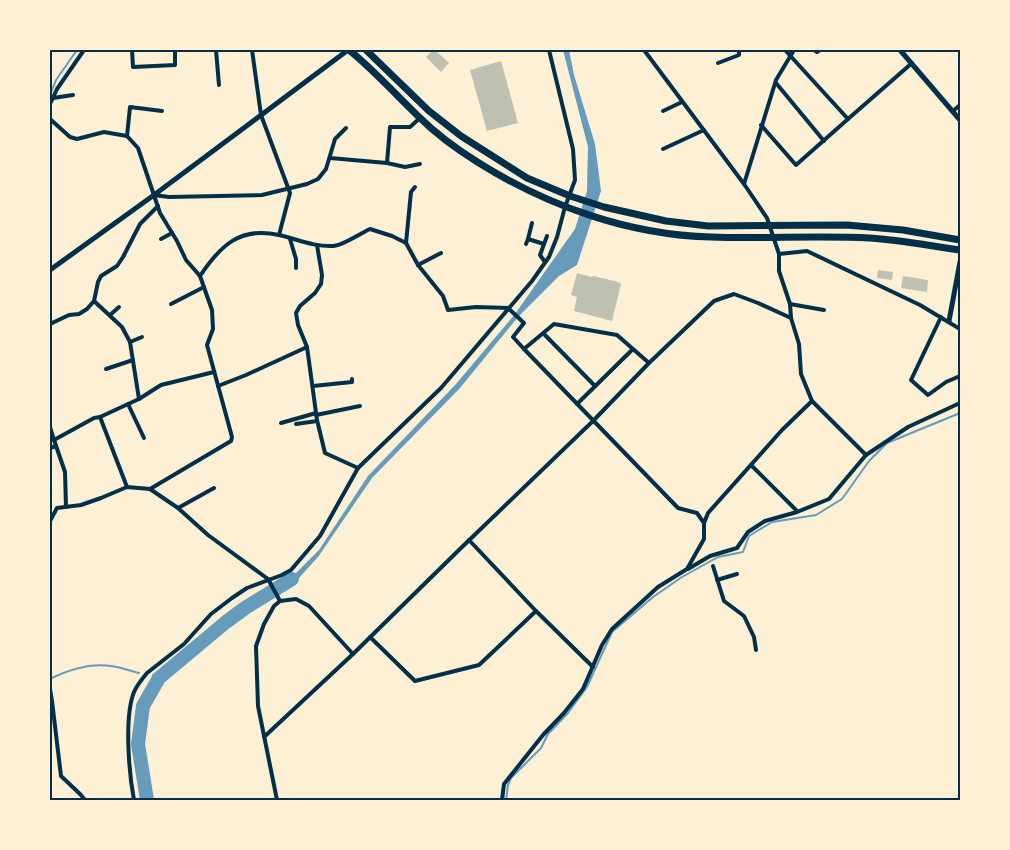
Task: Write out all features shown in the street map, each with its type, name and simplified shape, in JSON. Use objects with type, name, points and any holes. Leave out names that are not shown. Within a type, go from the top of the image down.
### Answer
[{"type":"highway","points":[[349,50],[420,118],[478,162],[539,196],[600,219],[674,234],[709,237],[871,238],[960,250]]},
{"type":"highway","points":[[366,50],[429,111],[461,136],[526,178],[604,207],[666,221],[694,224],[848,225],[903,230],[960,240]]},
{"type":"street","points":[[50,104],[84,50]]},
{"type":"street","points":[[132,50],[133,67],[175,64],[175,50]]},
{"type":"street","points":[[216,50],[219,85]]},
{"type":"street","points":[[252,50],[261,115],[290,193],[279,235]]},
{"type":"street","points":[[50,270],[349,50]]},
{"type":"street","points":[[134,801],[129,763],[129,720],[132,699],[138,684],[147,673],[184,644],[232,598],[247,588],[269,581],[291,570],[320,536],[358,468],[441,388],[532,281],[549,257],[569,208],[575,180],[573,149],[549,50]]},
{"type":"street","points":[[644,50],[767,218],[779,254],[779,271],[790,304],[791,318],[799,344],[801,374],[812,401],[866,455]]},
{"type":"street","points":[[718,63],[739,55],[739,50]]},
{"type":"street","points":[[785,50],[848,119]]},
{"type":"street","points":[[744,184],[775,83],[794,50]]},
{"type":"street","points":[[814,50],[817,52],[820,50]]},
{"type":"street","points":[[900,50],[960,120]]},
{"type":"street","points":[[761,125],[796,165],[912,63]]},
{"type":"street","points":[[775,83],[824,141]]},
{"type":"street","points":[[52,98],[72,94]]},
{"type":"street","points":[[663,111],[682,102]]},
{"type":"street","points":[[953,111],[960,105]]},
{"type":"street","points":[[127,136],[130,107],[162,111]]},
{"type":"street","points":[[387,164],[390,127],[410,127],[420,118]]},
{"type":"street","points":[[50,119],[70,137],[77,139],[104,132],[127,136],[138,148],[160,213],[186,260],[200,276],[212,310],[213,329],[207,345],[227,415],[231,441],[150,489]]},
{"type":"street","points":[[154,195],[169,197],[262,195],[307,184],[318,179],[326,169],[335,139],[345,128]]},
{"type":"street","points":[[663,149],[704,130]]},
{"type":"street","points":[[330,158],[405,167],[420,164]]},
{"type":"street","points":[[406,243],[411,192],[415,187]]},
{"type":"street","points":[[50,324],[87,309],[94,301],[101,276],[117,266],[140,224],[158,206]]},
{"type":"street","points":[[532,223],[527,241],[544,244]]},
{"type":"street","points":[[200,276],[220,249],[242,236],[257,232],[317,245],[336,246],[370,229],[393,236],[406,243],[418,265],[443,296],[448,310],[476,307],[508,308],[524,323],[513,337],[678,508],[697,513],[704,523]]},
{"type":"street","points":[[161,239],[172,233]]},
{"type":"street","points":[[545,262],[540,255],[547,236]]},
{"type":"street","points":[[290,238],[296,268]]},
{"type":"street","points":[[317,245],[322,275],[321,285],[300,306],[296,313],[298,325],[306,347],[317,421],[325,453],[358,468]]},
{"type":"street","points":[[779,254],[807,250],[920,305],[960,329]]},
{"type":"street","points":[[418,265],[441,253]]},
{"type":"street","points":[[949,321],[960,262]]},
{"type":"street","points":[[171,304],[204,287]]},
{"type":"street","points":[[264,737],[353,654],[714,301],[734,294],[791,318]]},
{"type":"street","points":[[94,301],[122,327],[130,342],[139,399]]},
{"type":"street","points":[[790,304],[824,310]]},
{"type":"street","points":[[110,315],[119,308]]},
{"type":"street","points":[[941,317],[911,380],[928,395],[946,382],[960,376]]},
{"type":"street","points":[[525,349],[554,324],[617,336],[649,363]]},
{"type":"street","points":[[544,334],[595,386]]},
{"type":"street","points":[[130,342],[142,337]]},
{"type":"street","points":[[218,386],[306,347]]},
{"type":"street","points":[[577,404],[633,349]]},
{"type":"street","points":[[106,369],[133,360]]},
{"type":"street","points":[[54,440],[94,418],[139,399],[161,385],[214,372]]},
{"type":"street","points":[[313,386],[352,382],[352,379]]},
{"type":"street","points":[[687,569],[705,539],[704,523],[708,513],[782,430],[812,401]]},
{"type":"street","points":[[502,801],[504,784],[583,689],[612,628],[658,587],[710,557],[737,548],[747,532],[765,521],[797,512],[829,499],[866,455],[908,427],[960,403]]},
{"type":"street","points":[[128,404],[144,438]]},
{"type":"street","points":[[281,423],[360,406]]},
{"type":"street","points":[[100,417],[127,487]]},
{"type":"street","points":[[296,424],[317,421]]},
{"type":"street","points":[[50,427],[65,472],[66,507]]},
{"type":"street","points":[[50,448],[56,446]]},
{"type":"street","points":[[750,465],[797,512]]},
{"type":"street","points":[[50,521],[57,508],[81,505],[127,487],[150,489],[178,508],[208,535],[269,581],[278,599]]},
{"type":"street","points":[[178,508],[214,488]]},
{"type":"street","points":[[469,540],[593,668]]},
{"type":"street","points":[[712,566],[724,601],[744,616],[754,637],[756,650]]},
{"type":"street","points":[[717,580],[737,574]]},
{"type":"street","points":[[278,599],[296,598],[309,606],[353,654]]},
{"type":"street","points":[[277,801],[258,706],[256,646],[264,624],[278,599]]},
{"type":"street","points":[[370,637],[415,681],[479,664],[536,611]]},
{"type":"street","points":[[50,689],[61,776],[85,801]]},
{"type":"water","points":[[563,50],[569,50],[574,75],[595,144],[601,191],[577,265],[559,276],[518,317],[460,388],[372,478],[318,557],[298,579],[280,589],[278,586],[295,574],[319,550],[368,476],[456,384],[515,314],[575,229],[587,191],[588,147]]},
{"type":"building","points":[[433,50],[449,63],[441,72],[426,57]]},
{"type":"building","points":[[501,61],[518,123],[487,131],[470,70]]},
{"type":"building","points":[[878,270],[893,272],[892,280],[877,278]]},
{"type":"building","points":[[577,273],[621,284],[612,321],[574,311],[577,297],[571,295]]},
{"type":"building","points":[[903,276],[928,280],[927,292],[901,288]]},
{"type":"waterway","points":[[50,95],[56,80],[77,50]]},
{"type":"waterway","points":[[506,800],[511,778],[541,748],[548,734],[568,713],[587,687],[612,632],[653,597],[682,577],[718,557],[743,552],[749,536],[772,522],[816,515],[842,499],[869,461],[887,443],[960,413]]},
{"type":"waterway","points":[[147,800],[138,744],[143,706],[159,678],[226,622],[292,579]]},
{"type":"waterway","points":[[50,679],[87,666],[103,665],[139,673]]},
{"type":"waterway","points":[[153,675],[159,678]]}]
